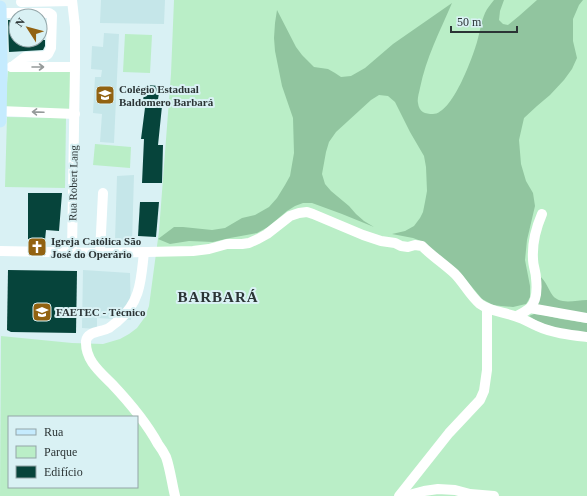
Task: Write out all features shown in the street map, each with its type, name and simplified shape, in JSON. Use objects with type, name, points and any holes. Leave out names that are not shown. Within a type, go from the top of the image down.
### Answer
[{"type":"main road","points":[[0,7],[7,67],[0,111],[0,121]]},
{"type":"street","points":[[21,1],[72,0]]},
{"type":"street","name":"Rua Robert Lang","points":[[72,0],[75,67],[72,252]]},
{"type":"street","points":[[7,67],[25,57],[47,55],[51,48],[52,16],[48,13]]},
{"type":"street","points":[[7,67],[75,67]]},
{"type":"street","points":[[0,111],[75,114]]},
{"type":"street","points":[[100,253],[103,193]]},
{"type":"street","points":[[0,252],[100,253],[193,251],[209,249],[228,244],[249,243],[268,234],[290,216],[307,212],[381,241],[408,247],[415,245],[422,246],[454,273],[479,303],[487,308],[497,312],[517,316],[536,326],[548,330],[567,335],[587,337]]},
{"type":"street","points":[[517,316],[530,308],[533,304],[536,290],[536,277],[533,247],[537,226],[542,214]]},
{"type":"street","points":[[148,251],[138,294],[132,305],[114,324],[108,328],[89,335],[86,341],[88,356],[96,368],[130,404],[152,433],[166,457],[175,496]]},
{"type":"street","points":[[399,496],[449,433],[480,400],[484,390],[487,370],[487,308]]},
{"type":"street","points":[[530,308],[587,318]]},
{"type":"street","points":[[405,496],[438,489],[494,496]]},
{"type":"shaded area","points":[[101,0],[165,0],[164,24],[100,23]]},
{"type":"shaded area","name":"Colégio Estadual Baldomero Barbará","points":[[104,33],[119,34],[114,143],[100,142],[102,114],[93,113],[95,77],[101,77],[102,70],[91,69],[92,46],[103,47]]},
{"type":"shaded area","points":[[134,175],[132,243],[115,241],[117,176]]},
{"type":"shaded area","points":[[83,270],[130,273],[131,320],[97,318],[97,329],[82,328]]},
{"type":"green space","points":[[174,0],[587,0],[587,496],[0,496],[1,336],[72,343],[103,344],[120,339],[129,334],[137,328],[145,317],[149,306],[159,231],[171,74]]},
{"type":"green space","points":[[494,0],[504,0],[500,11],[499,20],[503,24],[508,25],[537,0],[583,0],[579,5],[573,19],[573,41],[577,58],[572,69],[550,95],[524,118],[519,140],[521,164],[526,181],[533,193],[535,206],[527,240],[525,260],[530,286],[530,297],[526,304],[513,307],[493,305],[482,299],[462,275],[421,241],[392,234],[405,231],[414,226],[423,212],[427,191],[424,156],[395,102],[388,96],[379,95],[371,100],[336,132],[329,142],[322,174],[325,184],[331,191],[364,221],[374,227],[312,203],[303,203],[287,211],[268,227],[257,233],[213,242],[189,241],[170,244],[158,239],[174,227],[212,230],[225,228],[242,218],[255,215],[269,207],[277,198],[290,176],[294,153],[293,118],[282,86],[275,51],[274,38],[277,10],[296,47],[302,55],[314,67],[328,69],[341,77],[351,76],[365,68],[393,44],[452,3],[430,55],[418,96],[420,109],[427,114],[433,114],[440,112],[454,96],[466,72],[484,16]]},
{"type":"green space","points":[[125,34],[152,35],[150,73],[123,72]]},
{"type":"green space","points":[[8,71],[72,71],[69,109],[5,109]]},
{"type":"green space","points":[[7,117],[66,118],[65,188],[5,187]]},
{"type":"green space","points":[[95,144],[131,147],[130,168],[93,165]]},
{"type":"green space","points":[[540,276],[554,297],[558,300],[587,300],[587,314],[536,305]]},
{"type":"green space","points":[[534,314],[587,323],[587,333],[549,326],[529,316]]},
{"type":"building","points":[[9,48],[44,48],[43,50],[9,52]]},
{"type":"building","points":[[146,85],[160,86],[157,106],[162,106],[158,145],[163,145],[162,183],[142,183],[144,139],[141,139],[146,100],[143,100]]},
{"type":"building","points":[[28,193],[62,193],[59,231],[46,230],[45,240],[28,239]]},
{"type":"building","points":[[140,202],[159,202],[156,237],[138,236]]},
{"type":"building","name":"FAETEC - Técnico","points":[[8,270],[77,271],[76,333],[11,332],[7,330]]},
{"type":"place","name":"Colégio Estadual Baldomero Barbará","points":[[105,95]]},
{"type":"place","name":"Igreja Católica São José do Operário","points":[[37,247]]},
{"type":"place","name":"FAETEC - Técnico","points":[[42,312]]},
{"type":"district","name":"BARBARÁ","points":[[218,297]]}]
